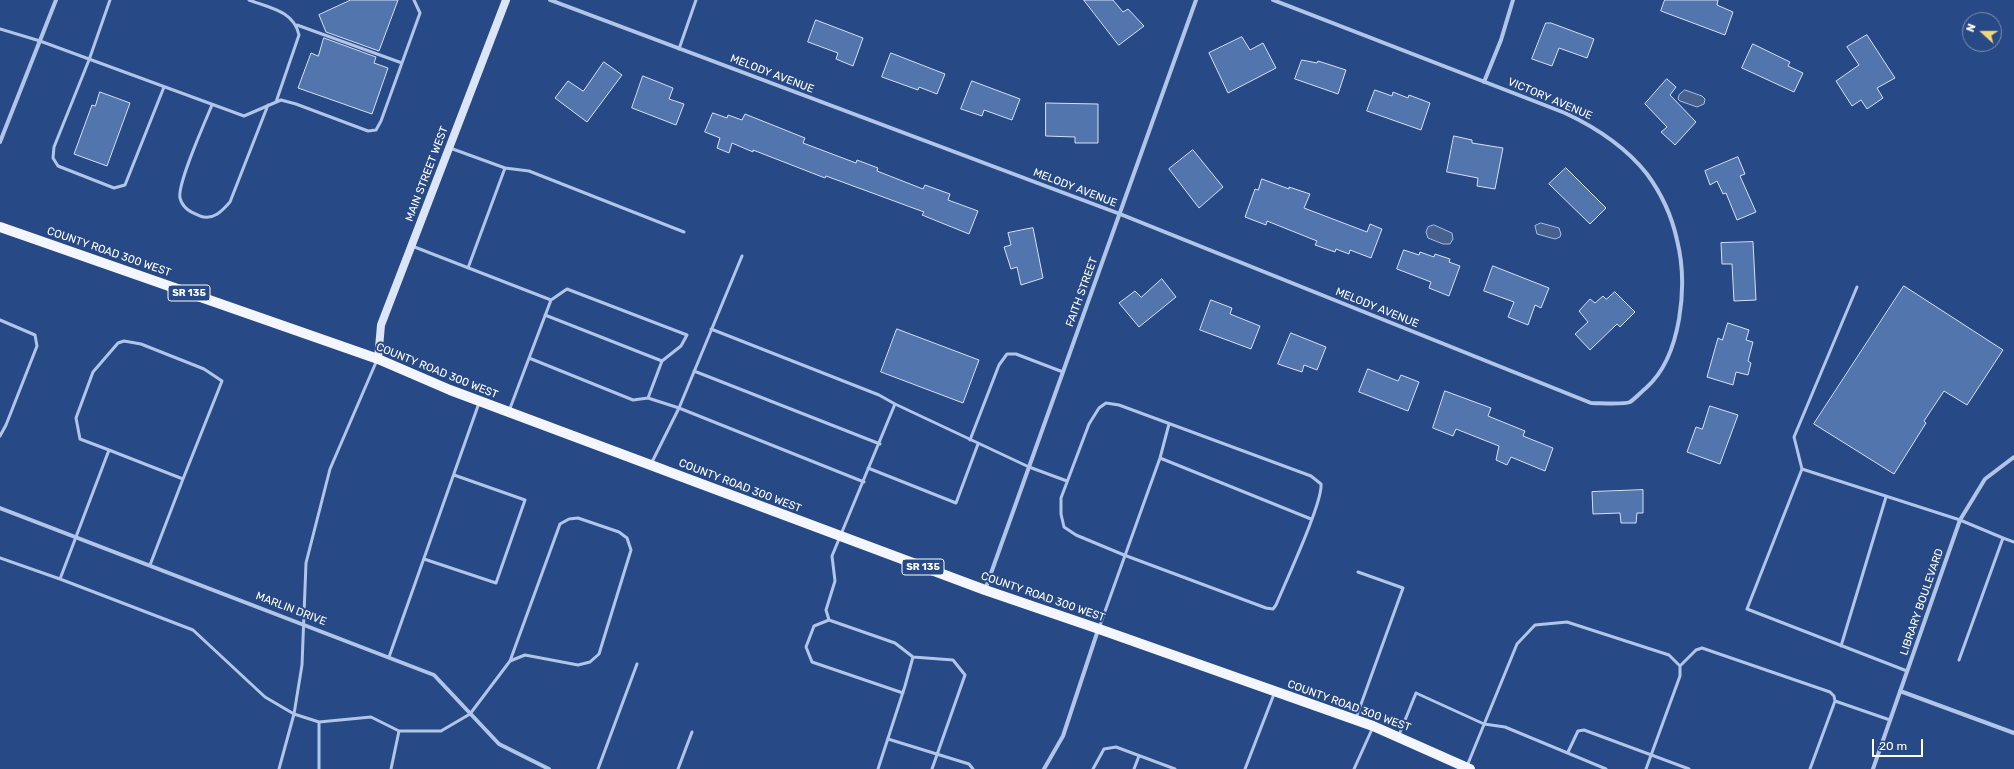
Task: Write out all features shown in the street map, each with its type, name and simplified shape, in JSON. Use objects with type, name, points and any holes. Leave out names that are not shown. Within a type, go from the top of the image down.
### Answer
[{"type":"main road","name":"MAIN STREET WEST","points":[[378,359],[381,325],[506,0]]},
{"type":"main road","name":"COUNTY ROAD 300 WEST","points":[[0,227],[378,359],[480,401],[985,590],[1373,726],[1468,768]]},
{"type":"street","points":[[0,142],[56,0]]},
{"type":"street","name":"MELODY AVENUE","points":[[550,0],[1120,214],[1591,403]]},
{"type":"street","name":"FAITH STREET","points":[[985,590],[1196,0]]},
{"type":"street","name":"VICTORY AVENUE","points":[[1272,0],[1565,113],[1589,124],[1611,138],[1647,175],[1665,206],[1673,226],[1680,254],[1682,299],[1678,326],[1664,366],[1656,379],[1630,402],[1591,403]]},
{"type":"street","points":[[1484,82],[1501,40],[1513,0]]},
{"type":"street","name":"LIBRARY BOULEVARD","points":[[1873,769],[1960,520],[1985,479],[2014,457]]},
{"type":"street","name":"MARLIN DRIVE","points":[[0,508],[434,675],[499,744],[549,769]]},
{"type":"street","points":[[1044,769],[1063,736],[1099,629]]},
{"type":"street","points":[[1900,691],[2014,733]]},
{"type":"lane","points":[[110,0],[89,60],[54,147],[53,158],[58,166],[114,188],[125,185],[130,176],[164,87]]},
{"type":"lane","points":[[249,0],[288,15],[297,25],[402,63]]},
{"type":"lane","points":[[0,29],[40,41],[244,116],[259,111],[268,105],[281,100],[296,104],[368,131],[376,130],[381,121],[420,13],[414,0]]},
{"type":"lane","points":[[679,49],[696,0]]},
{"type":"lane","points":[[276,102],[299,35],[297,25]]},
{"type":"lane","points":[[212,105],[182,184],[180,198],[187,211],[204,218],[219,214],[230,202],[268,105]]},
{"type":"lane","points":[[450,148],[505,168],[529,171],[684,232]]},
{"type":"lane","points":[[468,268],[505,168]]},
{"type":"lane","points":[[412,246],[551,300]]},
{"type":"lane","points":[[651,465],[679,408],[742,256]]},
{"type":"lane","points":[[1857,287],[1794,437],[1802,469],[1747,609],[1907,672]]},
{"type":"lane","points":[[509,412],[551,300],[567,289],[687,334],[682,346],[662,360],[648,398]]},
{"type":"lane","points":[[545,315],[662,360]]},
{"type":"lane","points":[[0,320],[35,335],[37,346],[6,425],[0,436]]},
{"type":"lane","points":[[711,329],[879,396],[978,444],[1029,467],[1067,481]]},
{"type":"lane","points":[[150,565],[222,381],[204,369],[141,344],[124,341],[118,343],[93,372],[76,418],[80,439],[183,479]]},
{"type":"lane","points":[[970,440],[999,364],[1007,354],[1016,354],[1062,372]]},
{"type":"lane","points":[[529,358],[634,400],[648,398],[679,408],[864,482]]},
{"type":"lane","points":[[279,769],[294,714],[302,665],[306,563],[330,469],[378,359]]},
{"type":"lane","points":[[694,371],[880,444]]},
{"type":"lane","points":[[389,658],[480,401]]},
{"type":"lane","points":[[829,620],[826,610],[835,581],[832,556],[864,482],[868,468],[880,444],[895,404]]},
{"type":"lane","points":[[1106,404],[1119,405],[1169,424],[1311,476],[1321,484],[1322,491],[1276,605],[1273,609],[1266,608],[1124,555],[1076,534],[1064,527],[1061,514],[1061,498],[1089,424],[1099,408],[1106,404]]},
{"type":"lane","points":[[1099,629],[1124,555],[1160,458],[1169,424]]},
{"type":"lane","points":[[868,468],[956,503],[978,444]]},
{"type":"lane","points":[[60,579],[109,450]]},
{"type":"lane","points":[[1160,458],[1311,519]]},
{"type":"lane","points":[[1802,469],[1960,520],[2014,542]]},
{"type":"lane","points":[[424,558],[496,583],[525,500],[454,475]]},
{"type":"lane","points":[[1841,646],[1886,497]]},
{"type":"lane","points":[[0,558],[60,579],[193,630],[265,697],[294,714],[318,722],[371,717],[399,731],[441,731],[470,714],[510,661],[560,524],[569,519],[578,518],[619,532],[627,538],[631,550],[599,654],[590,662],[578,665],[525,655],[510,661]]},
{"type":"lane","points":[[1959,660],[2003,538]]},
{"type":"lane","points":[[1356,720],[1403,588],[1358,572]]},
{"type":"lane","points":[[903,693],[812,662],[806,647],[814,626],[829,620],[895,643],[913,657],[953,660],[965,675],[932,769]]},
{"type":"lane","points":[[1468,768],[1484,724],[1517,644],[1536,625],[1567,622],[1669,655],[1680,666]]},
{"type":"lane","points":[[1646,769],[1680,676],[1680,666],[1696,650],[1702,648],[1709,649],[1830,692],[1834,696],[1835,701],[1810,769]]},
{"type":"lane","points":[[878,769],[913,657]]},
{"type":"lane","points":[[598,769],[637,664]]},
{"type":"lane","points":[[1245,769],[1275,692]]},
{"type":"lane","points":[[1398,736],[1416,693],[1484,724],[1505,727],[1606,769]]},
{"type":"lane","points":[[1835,701],[1890,720]]},
{"type":"lane","points":[[318,722],[319,769]]},
{"type":"lane","points":[[1354,769],[1373,726]]},
{"type":"lane","points":[[1568,752],[1578,731],[1581,729],[1689,769]]},
{"type":"lane","points":[[391,769],[399,731]]},
{"type":"lane","points":[[678,769],[692,732]]},
{"type":"lane","points":[[888,739],[969,764],[973,769]]},
{"type":"lane","points":[[1093,769],[1104,749],[1116,747],[1175,769]]},
{"type":"lane","points":[[1134,769],[1139,756]]},
{"type":"water","points":[[1685,90],[1702,96],[1705,99],[1704,104],[1697,107],[1680,101],[1678,99],[1679,95]]},
{"type":"water","points":[[1541,223],[1559,228],[1561,234],[1560,237],[1555,239],[1537,234],[1535,226]]},
{"type":"water","points":[[1434,225],[1452,233],[1453,239],[1450,244],[1443,244],[1428,238],[1426,232],[1428,227]]},
{"type":"building","points":[[351,0],[398,0],[379,51],[326,32],[319,15]]},
{"type":"building","points":[[1084,0],[1113,0],[1123,12],[1128,9],[1144,26],[1119,45]]},
{"type":"building","points":[[1665,0],[1718,0],[1717,5],[1733,12],[1725,35],[1661,11]]},
{"type":"building","points":[[816,20],[863,38],[853,66],[836,59],[838,53],[808,42]]},
{"type":"building","points":[[1546,23],[1551,23],[1594,39],[1587,58],[1559,48],[1552,66],[1532,59]]},
{"type":"building","points":[[1867,35],[1895,78],[1877,88],[1883,98],[1867,109],[1861,100],[1852,106],[1836,81],[1859,65],[1847,47]]},
{"type":"building","points":[[1242,37],[1250,50],[1263,43],[1276,68],[1228,93],[1209,53]]},
{"type":"building","points":[[324,38],[376,57],[374,63],[388,68],[372,114],[298,88],[311,53],[318,56]]},
{"type":"building","points":[[1753,44],[1790,62],[1788,66],[1803,73],[1794,92],[1742,68]]},
{"type":"building","points":[[891,53],[945,74],[937,94],[919,87],[918,90],[882,77]]},
{"type":"building","points":[[1302,60],[1317,63],[1318,61],[1346,70],[1338,94],[1295,79]]},
{"type":"building","points":[[604,62],[622,75],[587,122],[555,98],[568,81],[583,91]]},
{"type":"building","points":[[643,76],[673,88],[669,99],[684,104],[676,125],[632,108]]},
{"type":"building","points":[[1667,79],[1676,87],[1670,95],[1696,122],[1675,145],[1661,132],[1667,127],[1645,104]]},
{"type":"building","points":[[972,81],[1020,99],[1012,120],[984,110],[982,116],[961,109]]},
{"type":"building","points":[[1375,90],[1392,96],[1393,92],[1408,98],[1409,95],[1430,103],[1421,130],[1367,111]]},
{"type":"building","points":[[100,92],[130,103],[107,166],[74,154],[92,105],[95,106]]},
{"type":"building","points":[[1046,103],[1098,104],[1098,143],[1075,143],[1075,137],[1046,136]]},
{"type":"building","points":[[713,113],[727,118],[728,115],[742,120],[745,114],[805,138],[803,143],[856,163],[857,160],[878,168],[877,171],[923,189],[925,185],[950,194],[948,200],[978,211],[969,234],[922,215],[924,212],[826,176],[825,178],[753,150],[753,152],[732,143],[729,153],[717,148],[720,138],[705,132]]},
{"type":"building","points":[[1454,136],[1472,140],[1472,143],[1503,148],[1495,189],[1477,186],[1478,178],[1447,172]]},
{"type":"building","points":[[1193,150],[1223,187],[1199,208],[1169,169]]},
{"type":"building","points":[[1738,157],[1745,174],[1740,176],[1756,212],[1737,220],[1726,193],[1723,194],[1717,181],[1710,185],[1705,171]]},
{"type":"building","points":[[1566,168],[1606,208],[1590,224],[1549,184]]},
{"type":"building","points":[[1262,179],[1289,189],[1289,187],[1310,194],[1304,208],[1367,232],[1370,224],[1382,229],[1371,258],[1350,250],[1349,254],[1336,249],[1335,252],[1315,245],[1317,241],[1267,221],[1266,225],[1245,217],[1255,189],[1258,190]]},
{"type":"building","points":[[1033,228],[1043,278],[1021,285],[1017,267],[1011,269],[1004,247],[1011,245],[1008,233]]},
{"type":"building","points":[[1753,242],[1756,300],[1734,301],[1732,264],[1722,264],[1721,243]]},
{"type":"building","points":[[1404,250],[1419,255],[1420,252],[1434,257],[1435,254],[1450,259],[1449,262],[1460,266],[1449,296],[1429,288],[1431,282],[1397,269]]},
{"type":"building","points":[[1493,266],[1549,288],[1541,308],[1535,305],[1528,325],[1508,317],[1514,302],[1484,291]]},
{"type":"building","points":[[1162,279],[1176,297],[1139,327],[1119,303],[1135,291],[1141,297]]},
{"type":"building","points":[[1904,286],[2003,350],[1967,405],[1944,391],[1924,421],[1926,423],[1894,474],[1814,424]]},
{"type":"building","points":[[1615,292],[1635,312],[1620,327],[1617,324],[1590,350],[1575,334],[1588,322],[1579,311],[1590,299],[1595,303],[1603,296],[1606,299]]},
{"type":"building","points":[[1211,300],[1232,308],[1230,314],[1260,326],[1251,349],[1200,330]]},
{"type":"building","points":[[1728,323],[1749,330],[1746,340],[1753,342],[1748,361],[1751,363],[1748,375],[1736,372],[1733,385],[1707,377],[1718,338],[1722,340]]},
{"type":"building","points":[[897,329],[979,360],[963,403],[881,372]]},
{"type":"building","points":[[1291,333],[1326,347],[1317,370],[1304,365],[1302,372],[1278,364]]},
{"type":"building","points":[[1368,369],[1398,381],[1401,375],[1419,382],[1408,411],[1359,392]]},
{"type":"building","points":[[1445,391],[1491,408],[1488,416],[1525,431],[1523,436],[1553,448],[1545,471],[1511,457],[1507,465],[1496,460],[1499,446],[1456,429],[1453,436],[1433,428]]},
{"type":"building","points":[[1710,406],[1738,415],[1720,464],[1687,452],[1696,427],[1702,429]]},
{"type":"building","points":[[1643,490],[1643,513],[1637,513],[1636,523],[1621,523],[1620,513],[1593,514],[1592,492]]}]
